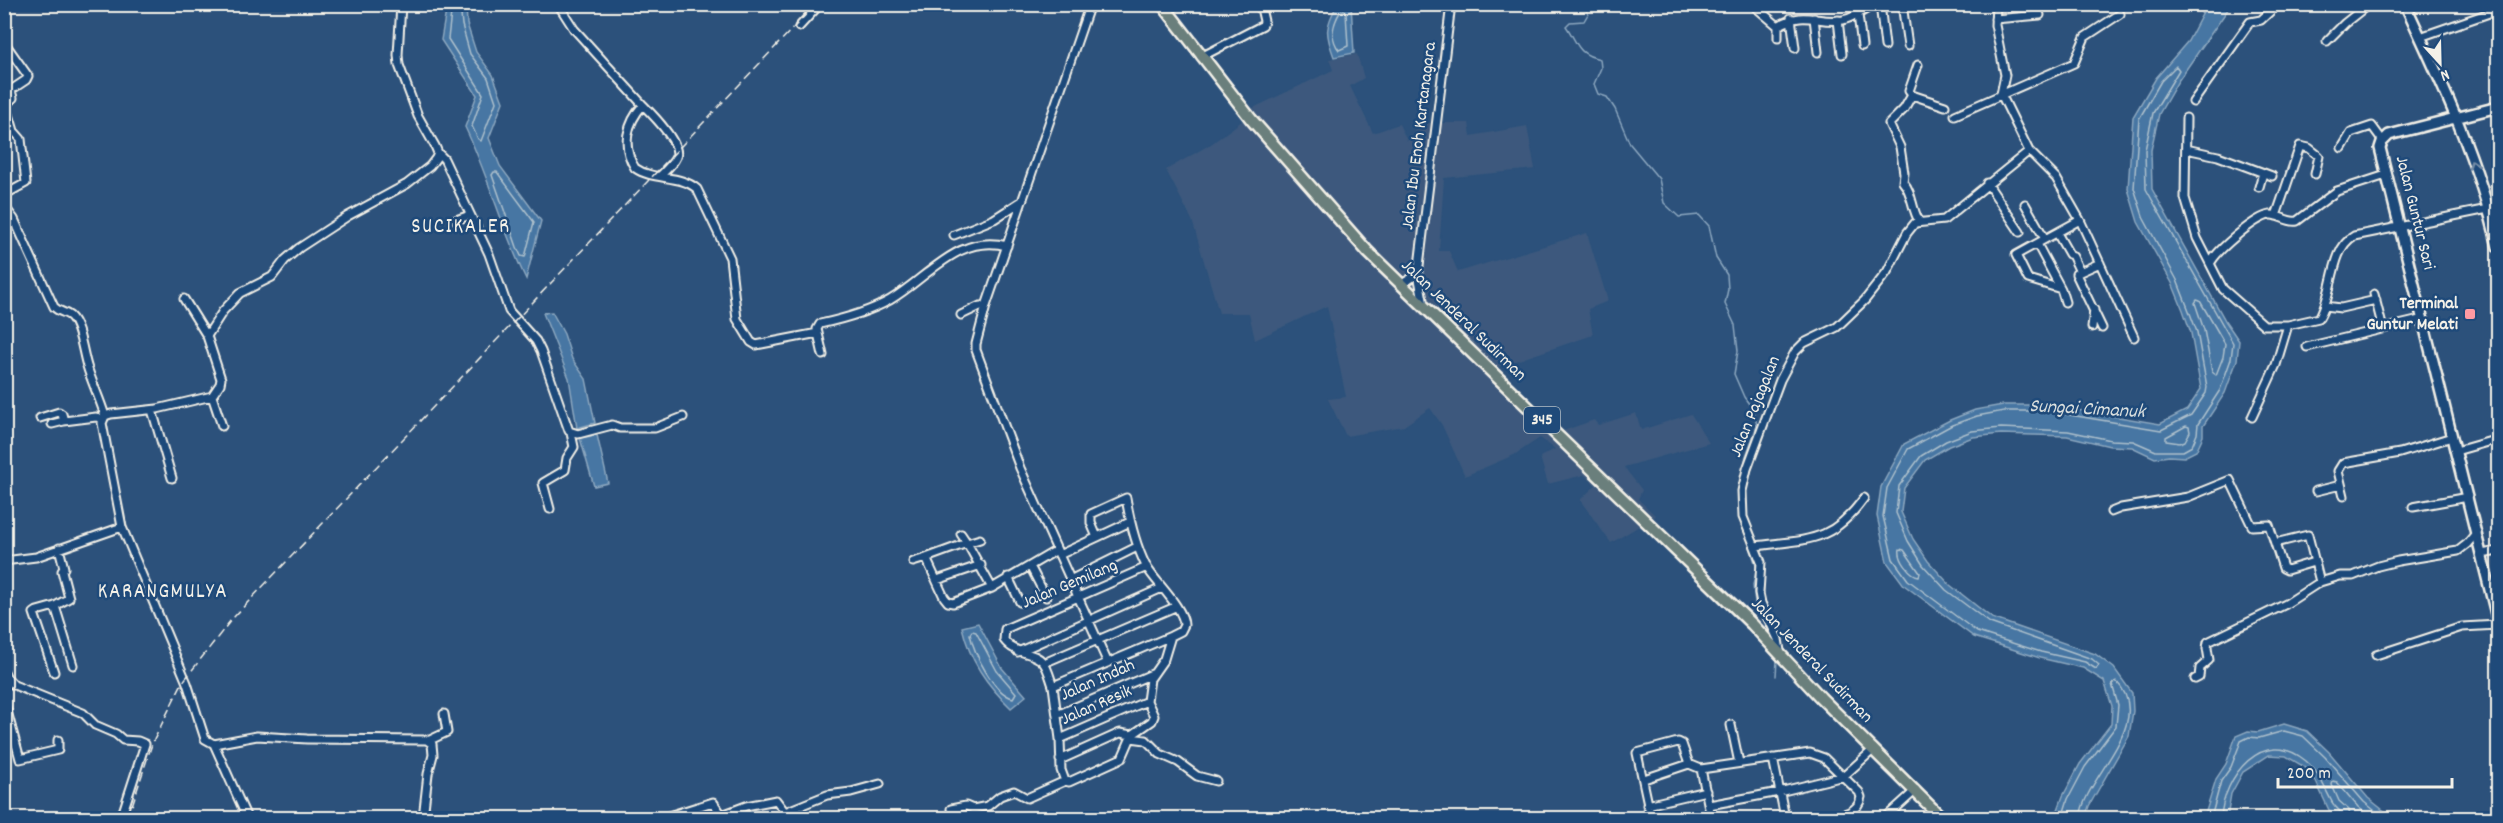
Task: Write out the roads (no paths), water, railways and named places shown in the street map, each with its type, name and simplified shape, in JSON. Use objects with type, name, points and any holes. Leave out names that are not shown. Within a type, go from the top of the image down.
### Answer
[{"type":"main road","name":"Jalan Jenderal Sudirman","points":[[1162,4],[1201,57],[1368,252],[1780,651],[1821,698],[1916,790],[1942,819]]},
{"type":"street","points":[[401,4],[399,65],[418,116],[438,153],[444,159],[489,254],[509,311],[536,341],[541,351],[571,433],[574,447],[567,458],[565,470],[543,483],[550,509]]},
{"type":"street","points":[[558,4],[574,29],[667,130],[677,153],[660,176]]},
{"type":"street","points":[[799,27],[820,4]]},
{"type":"street","points":[[1090,4],[986,306],[976,350],[1017,461],[1107,661]]},
{"type":"street","points":[[1201,57],[1263,25],[1260,4]]},
{"type":"street","name":"Jalan Ibu Enoh Kartanagara","points":[[1424,306],[1418,274],[1451,4]]},
{"type":"street","points":[[1778,27],[1791,18],[1838,20],[1858,15],[1874,4]]},
{"type":"street","points":[[1880,4],[1885,46]]},
{"type":"street","points":[[1902,4],[1908,46]]},
{"type":"street","points":[[1996,4],[1995,19],[2006,75],[2001,94],[2029,151],[2056,178],[2080,220],[2134,337]]},
{"type":"street","points":[[2193,102],[2250,22],[2261,20],[2278,4]]},
{"type":"street","points":[[2327,41],[2344,23],[2369,4]]},
{"type":"street","points":[[2406,4],[2458,119],[2494,208],[2499,247]]},
{"type":"street","points":[[1753,5],[1778,27],[1778,38]]},
{"type":"street","points":[[2420,37],[2499,10]]},
{"type":"street","points":[[1955,115],[2074,63],[2085,37],[2120,14]]},
{"type":"street","points":[[1858,15],[1862,46]]},
{"type":"street","points":[[1995,19],[2040,15]]},
{"type":"street","points":[[1791,18],[1794,48]]},
{"type":"street","points":[[1814,18],[1818,52]]},
{"type":"street","points":[[1838,20],[1842,54]]},
{"type":"street","points":[[4,42],[28,76],[12,90],[13,98],[6,104],[14,131],[21,139],[26,183],[4,195]]},
{"type":"street","points":[[1918,65],[1909,91],[1912,95],[1945,106]]},
{"type":"street","points":[[1912,95],[1904,109],[1889,126],[1900,147],[1903,182],[1908,188],[1911,204],[1919,221],[1932,223],[1944,220],[2029,151]]},
{"type":"street","points":[[643,105],[627,131],[627,153],[638,170],[687,181],[697,189],[730,258],[736,316],[751,342],[756,345],[818,333]]},
{"type":"street","name":"Jalan Guntur Sari","points":[[2499,106],[2458,119],[2389,135],[2380,148],[2499,623]]},
{"type":"street","points":[[2186,118],[2185,198],[2197,238],[2223,289],[2245,306],[2260,323],[2288,325],[2316,320],[2325,306],[2341,246],[2354,236],[2494,208]]},
{"type":"street","points":[[2342,148],[2351,133],[2372,126],[2383,141]]},
{"type":"street","points":[[2276,216],[2300,146],[2309,148],[2319,156],[2315,174]]},
{"type":"street","points":[[2186,149],[2218,156],[2272,176]]},
{"type":"street","points":[[207,336],[223,311],[240,293],[272,277],[290,255],[334,225],[392,194],[420,175],[430,166],[438,153]]},
{"type":"street","points":[[2259,188],[2263,173]]},
{"type":"street","points":[[2211,262],[2215,255],[2249,226],[2265,216],[2276,216],[2291,222],[2297,221],[2337,191],[2386,175]]},
{"type":"street","points":[[1987,183],[2020,232]]},
{"type":"street","points":[[954,235],[994,219],[1022,201]]},
{"type":"street","points":[[2025,204],[2045,239]]},
{"type":"street","points":[[4,206],[14,219],[54,307],[72,320],[104,417],[114,494],[122,527],[187,683],[202,734],[208,742],[214,744],[257,736],[428,741],[447,732],[444,714]]},
{"type":"street","points":[[456,220],[470,215]]},
{"type":"street","points":[[2061,289],[2028,279],[2016,255],[2080,220]]},
{"type":"street","name":"Jalan Pajagalan","points":[[1780,651],[1778,639],[1761,603],[1759,593],[1761,562],[1743,517],[1743,483],[1784,372],[1800,347],[1837,327],[1865,300],[1887,272],[1907,233],[1919,221]]},
{"type":"street","points":[[2057,233],[2080,272]]},
{"type":"street","points":[[823,356],[817,327],[820,324],[849,317],[887,302],[911,287],[952,253],[994,243],[1007,246]]},
{"type":"street","points":[[2037,244],[2061,289],[2065,302]]},
{"type":"street","points":[[2100,263],[2076,274],[2102,328]]},
{"type":"street","points":[[1402,284],[1418,274]]},
{"type":"street","points":[[2325,306],[2341,308],[2375,297],[2383,329]]},
{"type":"street","points":[[52,424],[152,410],[205,400],[212,396],[221,379],[207,336],[184,299]]},
{"type":"street","points":[[962,315],[980,306],[986,306]]},
{"type":"street","points":[[2092,327],[2094,310]]},
{"type":"street","points":[[2307,347],[2424,319]]},
{"type":"street","points":[[2252,417],[2276,364],[2288,325]]},
{"type":"street","points":[[212,396],[222,426]]},
{"type":"street","points":[[152,410],[172,478]]},
{"type":"street","points":[[40,418],[59,412],[64,422]]},
{"type":"street","points":[[571,433],[578,434],[612,425],[620,428],[655,428],[683,417]]},
{"type":"street","points":[[2344,496],[2338,471],[2343,463],[2400,453],[2452,436]]},
{"type":"street","points":[[2457,451],[2499,439]]},
{"type":"street","points":[[2111,512],[2121,508],[2188,497],[2229,479],[2252,526],[2269,525],[2284,569],[2314,562]]},
{"type":"street","points":[[2316,491],[2341,485]]},
{"type":"street","points":[[2413,507],[2468,496]]},
{"type":"street","points":[[1053,686],[1107,661],[1171,636],[1181,631],[1184,625],[1181,614],[1147,567],[1137,547],[1126,498],[1091,514],[1091,523],[1096,537]]},
{"type":"street","points":[[1755,546],[1825,535],[1848,520],[1864,498]]},
{"type":"street","points":[[926,558],[944,597],[948,602],[953,603],[992,588],[1030,566],[1130,522]]},
{"type":"street","points":[[4,561],[36,557],[122,527]]},
{"type":"street","points":[[2194,679],[2199,677],[2200,668],[2209,660],[2206,648],[2208,642],[2286,604],[2320,582],[2340,576],[2353,576],[2398,561],[2458,551],[2477,531]]},
{"type":"street","points":[[961,534],[981,565],[992,588]]},
{"type":"street","points":[[2275,543],[2308,535],[2320,582]]},
{"type":"street","points":[[913,562],[980,539]]},
{"type":"street","points":[[1070,580],[1137,547]]},
{"type":"street","points":[[54,672],[34,613],[37,610],[55,606],[69,598],[70,594],[62,571],[64,568],[58,548]]},
{"type":"street","points":[[2482,554],[2499,551]]},
{"type":"street","points":[[937,580],[981,565]]},
{"type":"street","points":[[1030,566],[1046,597]]},
{"type":"street","name":"Jalan Gemilang","points":[[1018,652],[1004,640],[1005,630],[1147,567]]},
{"type":"street","points":[[1008,577],[1020,602]]},
{"type":"street","points":[[1018,652],[1162,588]]},
{"type":"street","points":[[55,606],[73,664]]},
{"type":"street","points":[[1044,663],[1175,607]]},
{"type":"street","points":[[2376,655],[2462,627],[2499,623]]},
{"type":"street","points":[[951,808],[966,806],[973,809],[988,806],[1000,796],[1014,791],[1027,798],[1122,758],[1132,737],[1150,724],[1154,718],[1147,701],[1152,674],[1164,659],[1171,636]]},
{"type":"street","points":[[1018,652],[1038,658],[1044,663],[1053,686],[1060,739],[1061,770],[1065,781]]},
{"type":"street","name":"Jalan Indah","points":[[1057,716],[1152,674]]},
{"type":"street","points":[[4,688],[6,675]]},
{"type":"street","points":[[6,675],[20,688],[83,713],[95,725],[116,734],[123,740],[138,741],[145,745],[121,819]]},
{"type":"street","points":[[4,700],[20,759],[58,750],[58,740]]},
{"type":"street","name":"Jalan Resik","points":[[1060,739],[1147,701]]},
{"type":"street","points":[[1731,725],[1739,763]]},
{"type":"street","points":[[1060,760],[1120,733],[1146,740],[1161,754],[1178,762],[1197,776],[1216,781]]},
{"type":"street","points":[[423,819],[428,774],[433,755],[432,744],[428,741]]},
{"type":"street","points":[[1651,819],[1644,779],[1636,755],[1639,752],[1678,742],[1682,744],[1689,764],[1701,770],[1812,753],[1824,758],[1861,795],[1858,808],[1850,812],[1816,819]]},
{"type":"street","points":[[214,744],[247,819]]},
{"type":"street","points":[[1709,805],[1779,792],[1844,776],[1874,749]]},
{"type":"street","points":[[1773,758],[1785,819]]},
{"type":"street","points":[[1644,779],[1689,764]]},
{"type":"street","points":[[1701,770],[1711,819]]},
{"type":"street","points":[[662,819],[713,802],[722,815],[746,806],[776,800],[784,812],[827,795],[851,792],[880,784]]},
{"type":"street","points":[[1885,819],[1916,790]]},
{"type":"street","points":[[1647,805],[1706,791]]},
{"type":"water","points":[[447,5],[466,5],[467,24],[476,52],[493,75],[503,102],[489,138],[500,166],[541,221],[526,279],[465,127],[477,95],[441,40]]},
{"type":"water","points":[[1337,5],[1351,5],[1354,53],[1334,57],[1329,42],[1328,25]]},
{"type":"water","points":[[2207,5],[2231,5],[2178,81],[2159,114],[2151,150],[2152,189],[2226,322],[2239,341],[2237,360],[2225,393],[2203,426],[2203,436],[2196,451],[2184,457],[2155,458],[2132,447],[2110,446],[2067,436],[2001,434],[1973,437],[1949,446],[1925,460],[1904,488],[1901,512],[1913,539],[1928,561],[1950,585],[1992,618],[2095,654],[2114,668],[2132,693],[2133,711],[2129,736],[2089,806],[2085,818],[2055,818],[2063,796],[2080,764],[2111,724],[2112,706],[2104,681],[2083,668],[2040,658],[1974,637],[1904,585],[1887,562],[1877,516],[1881,487],[1904,444],[1975,410],[2003,405],[2047,405],[2160,424],[2187,410],[2201,389],[2191,333],[2172,283],[2138,222],[2128,189],[2133,117],[2156,78],[2188,41]]},
{"type":"water","points":[[552,312],[564,334],[572,359],[586,379],[595,423],[577,428],[569,378],[543,313]]},
{"type":"water","points":[[597,435],[608,483],[594,486],[580,438]]},
{"type":"water","points":[[978,623],[1002,668],[1026,696],[1011,708],[980,671],[965,639],[962,627]]},
{"type":"water","points":[[2284,724],[2307,731],[2329,752],[2368,798],[2393,818],[2340,818],[2329,810],[2316,782],[2303,766],[2286,756],[2269,755],[2243,772],[2231,794],[2227,818],[2204,818],[2216,779],[2226,764],[2236,736],[2248,731],[2258,732]]},
{"type":"waterway","points":[[1583,4],[1588,14],[1584,21],[1570,22],[1566,26],[1582,51],[1600,59],[1601,68],[1594,84],[1598,94],[1607,97],[1615,109],[1630,144],[1659,179],[1664,203],[1679,217],[1699,215],[1709,226],[1716,258],[1727,275],[1728,289],[1725,304],[1735,325],[1738,351],[1734,374],[1744,397],[1754,411],[1757,426],[1746,456],[1739,489]]},
{"type":"waterway","points":[[2196,4],[2202,14]]},
{"type":"waterway","points":[[1739,493],[1739,515]]},
{"type":"waterway","points":[[1746,534],[1757,569],[1753,585],[1755,604],[1773,639]]},
{"type":"waterway","points":[[1776,676],[1777,660]]},
{"type":"railway","points":[[128,818],[152,744],[182,683],[231,620],[816,4]]},
{"type":"place","name":"Terminal Guntur Melati","points":[[2470,314]]},
{"type":"district","name":"SUCIKALER","points":[[461,228]]},
{"type":"district","name":"KARANGMULYA","points":[[163,593]]},
{"type":"water label","name":"Sungai Cimanuk","points":[[2087,410]]}]
